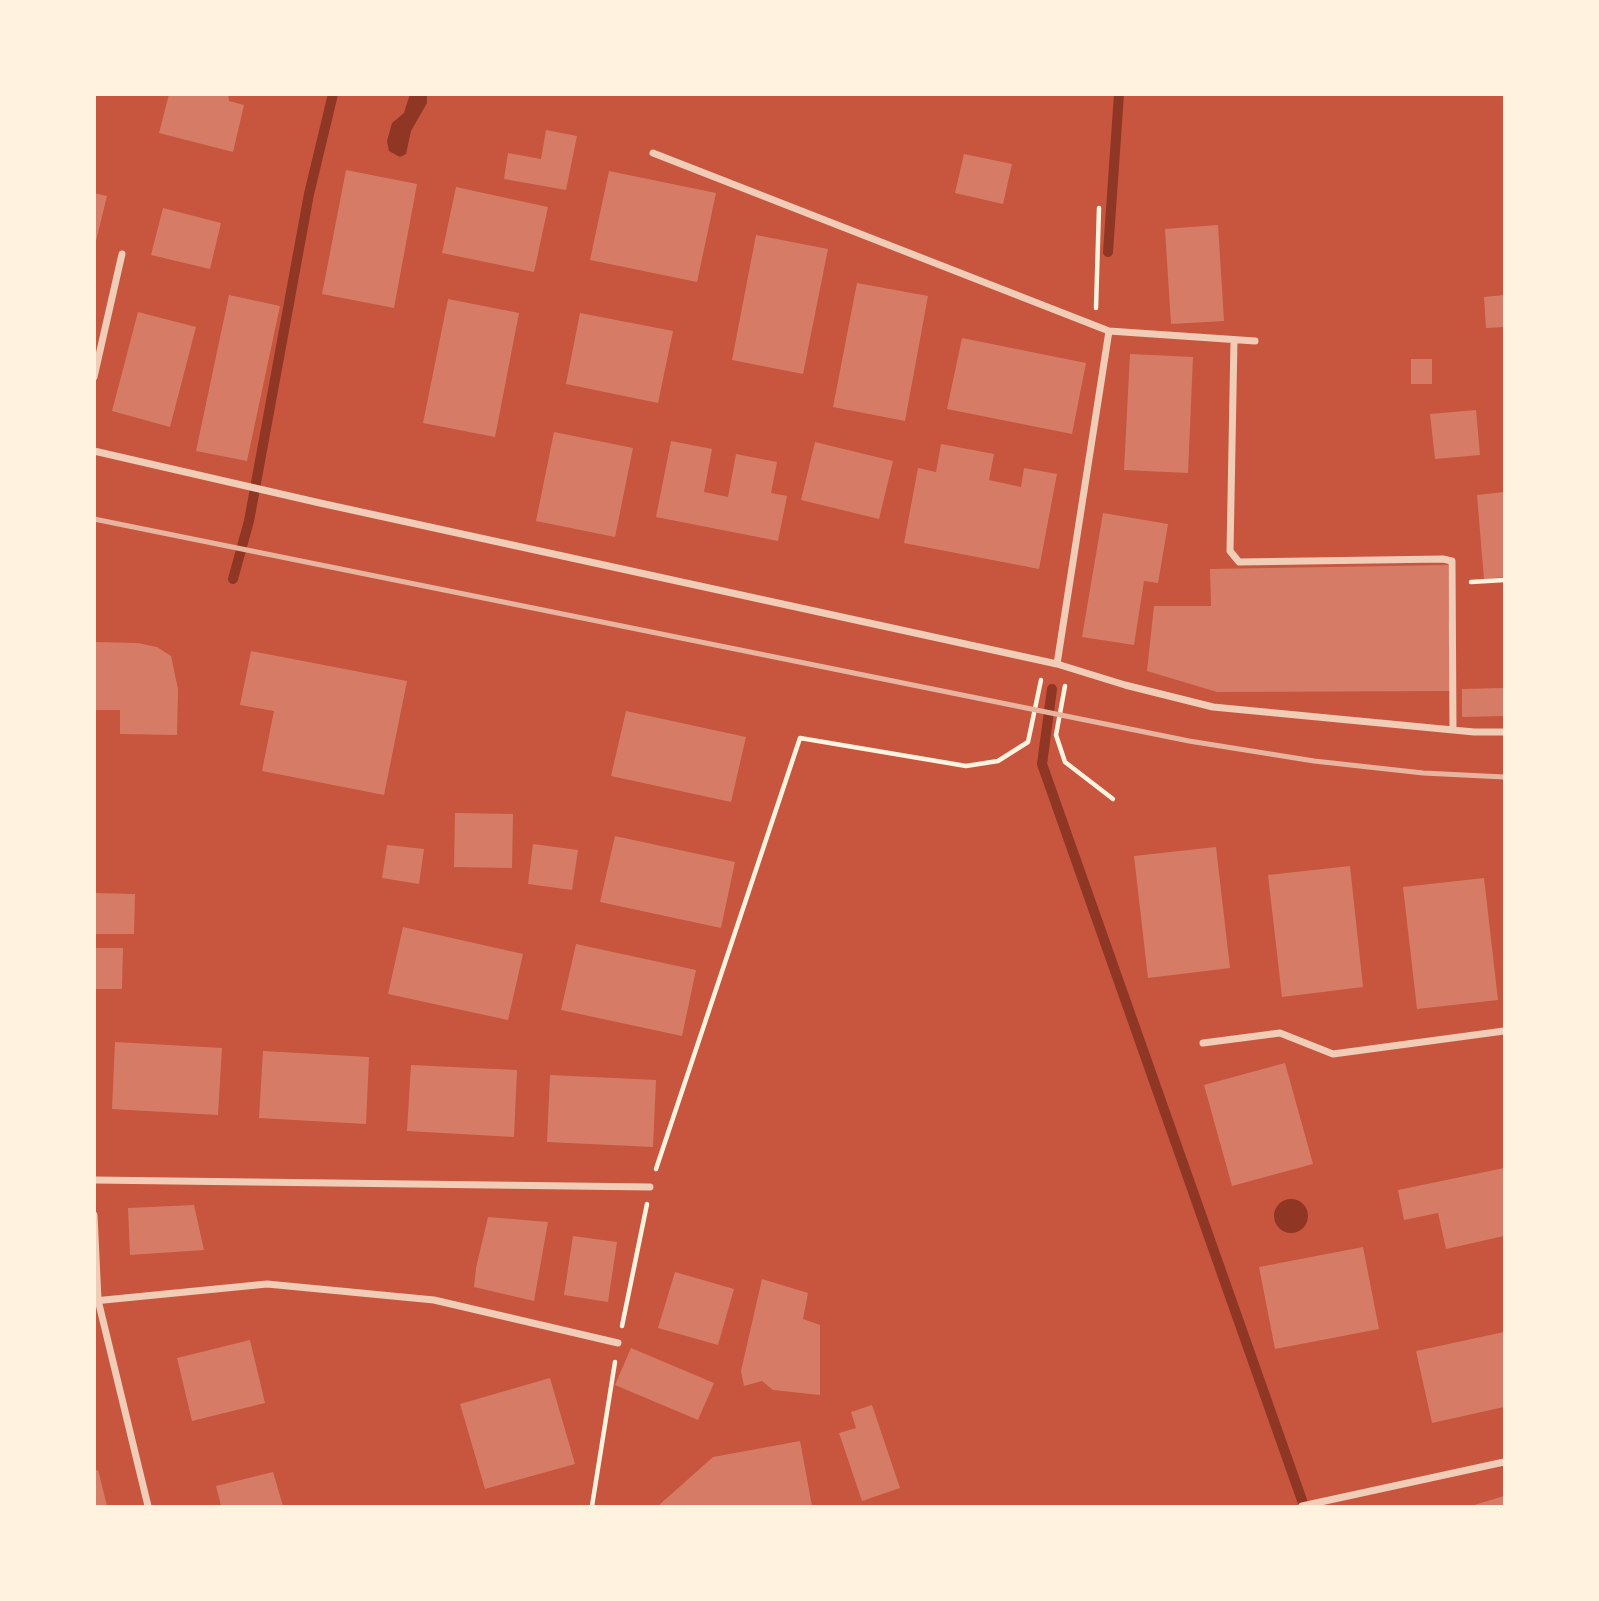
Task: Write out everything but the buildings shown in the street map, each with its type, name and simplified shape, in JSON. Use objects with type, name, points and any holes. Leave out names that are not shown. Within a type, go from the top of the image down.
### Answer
[{"type":"street","points":[[653,153],[1109,331],[1255,341]]},
{"type":"street","points":[[94,377],[122,254]]},
{"type":"street","points":[[1057,664],[1109,331]]},
{"type":"street","points":[[1234,340],[1230,551],[1239,562],[1452,561],[1453,730]]},
{"type":"street","points":[[94,451],[1045,661],[1213,707],[1453,730],[1504,732]]},
{"type":"street","points":[[1203,1043],[1280,1033],[1333,1054],[1504,1031]]},
{"type":"street","points":[[94,1180],[650,1187]]},
{"type":"street","points":[[94,1215],[96,1300],[148,1507]]},
{"type":"street","points":[[96,1300],[267,1284],[435,1300],[618,1343]]},
{"type":"street","points":[[1302,1507],[1504,1462]]},
{"type":"path","points":[[1095,326],[1099,208]]},
{"type":"path","points":[[1465,583],[1504,580]]},
{"type":"path","points":[[592,1507],[618,1343],[650,1187],[800,738],[966,766],[998,761],[1028,742],[1045,661]]},
{"type":"path","points":[[1068,668],[1056,735],[1065,762],[1112,799]]},
{"type":"shaded area","points":[[410,94],[427,95],[427,103],[411,131],[406,154],[400,157],[389,151],[387,141],[392,123],[404,113]]},
{"type":"shaded area","points":[[1291,1199],[1303,1204],[1308,1216],[1303,1228],[1291,1233],[1279,1228],[1274,1216],[1279,1204]]},
{"type":"waterway","points":[[233,579],[249,521],[309,194],[333,94]]},
{"type":"waterway","points":[[1108,252],[1119,94]]},
{"type":"waterway","points":[[1052,689],[1042,764],[1304,1506]]},
{"type":"railway","points":[[94,519],[1189,741],[1314,761],[1423,773],[1504,777]]}]
